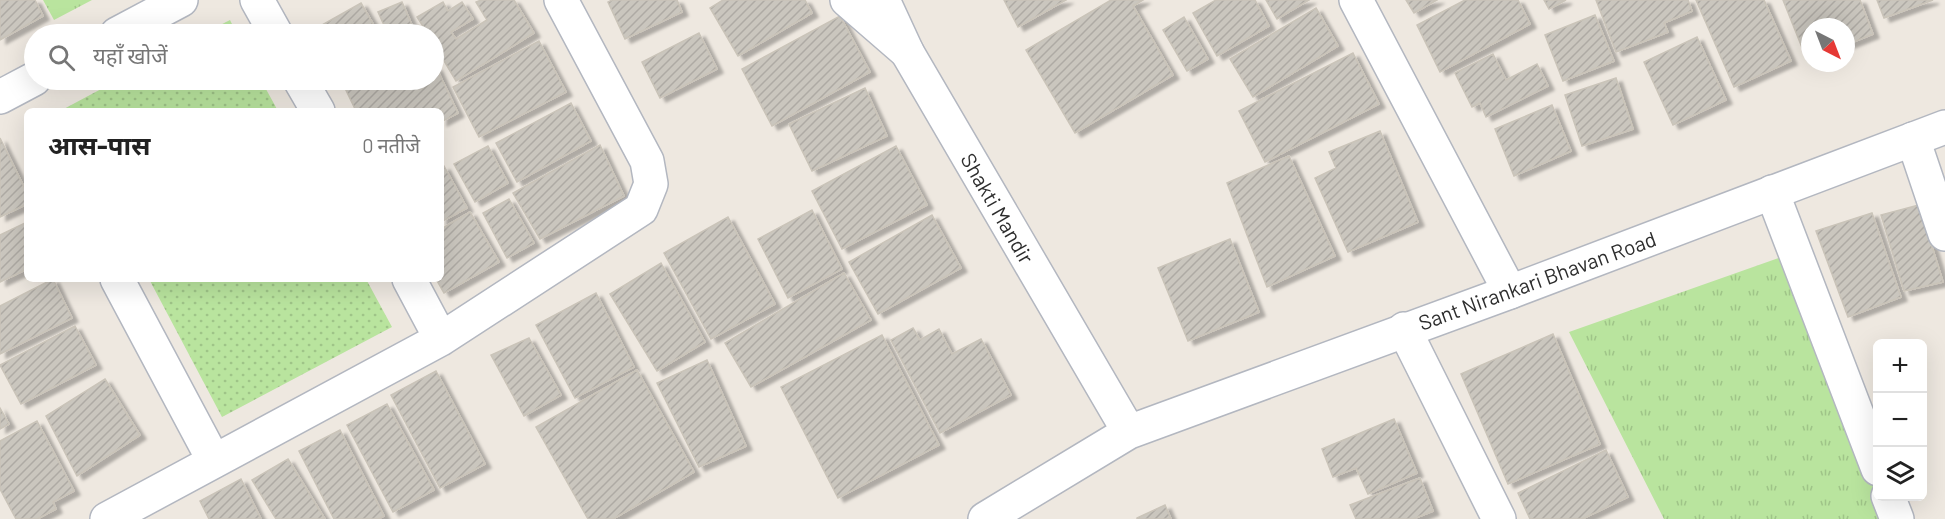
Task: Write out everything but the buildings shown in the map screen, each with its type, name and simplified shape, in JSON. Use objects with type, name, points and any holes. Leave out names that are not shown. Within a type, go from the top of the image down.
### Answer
[{"type":"street","points":[[136,24],[181,0]]},
{"type":"street","points":[[257,0],[270,24]]},
{"type":"street","points":[[109,519],[441,339],[641,209],[651,184],[647,161],[561,0]]},
{"type":"street","name":"Shakti Mandir","points":[[847,0],[907,52],[1130,432]]},
{"type":"street","points":[[882,0],[907,52]]},
{"type":"street","points":[[1356,0],[1510,292]]},
{"type":"street","points":[[306,90],[316,108]]},
{"type":"street","name":"Sant Nirankari Bhavan Road","points":[[985,519],[1130,432],[1404,329],[1510,292],[1945,127]]},
{"type":"street","points":[[1913,139],[1945,234]]},
{"type":"street","points":[[1772,192],[1873,456]]},
{"type":"street","points":[[119,282],[214,461]]},
{"type":"street","points":[[411,282],[441,339]]},
{"type":"street","points":[[1404,329],[1499,519]]},
{"type":"street","points":[[1890,501],[1897,519]]},
{"type":"green space","points":[[43,0],[92,0],[54,20]]},
{"type":"green space","points":[[99,90],[266,90],[276,108],[66,108]]},
{"type":"green space","points":[[1804,249],[1873,424],[1873,501],[1885,501],[1911,519],[1664,519],[1569,332]]},
{"type":"green space","points":[[151,282],[368,282],[392,327],[222,417]]}]
